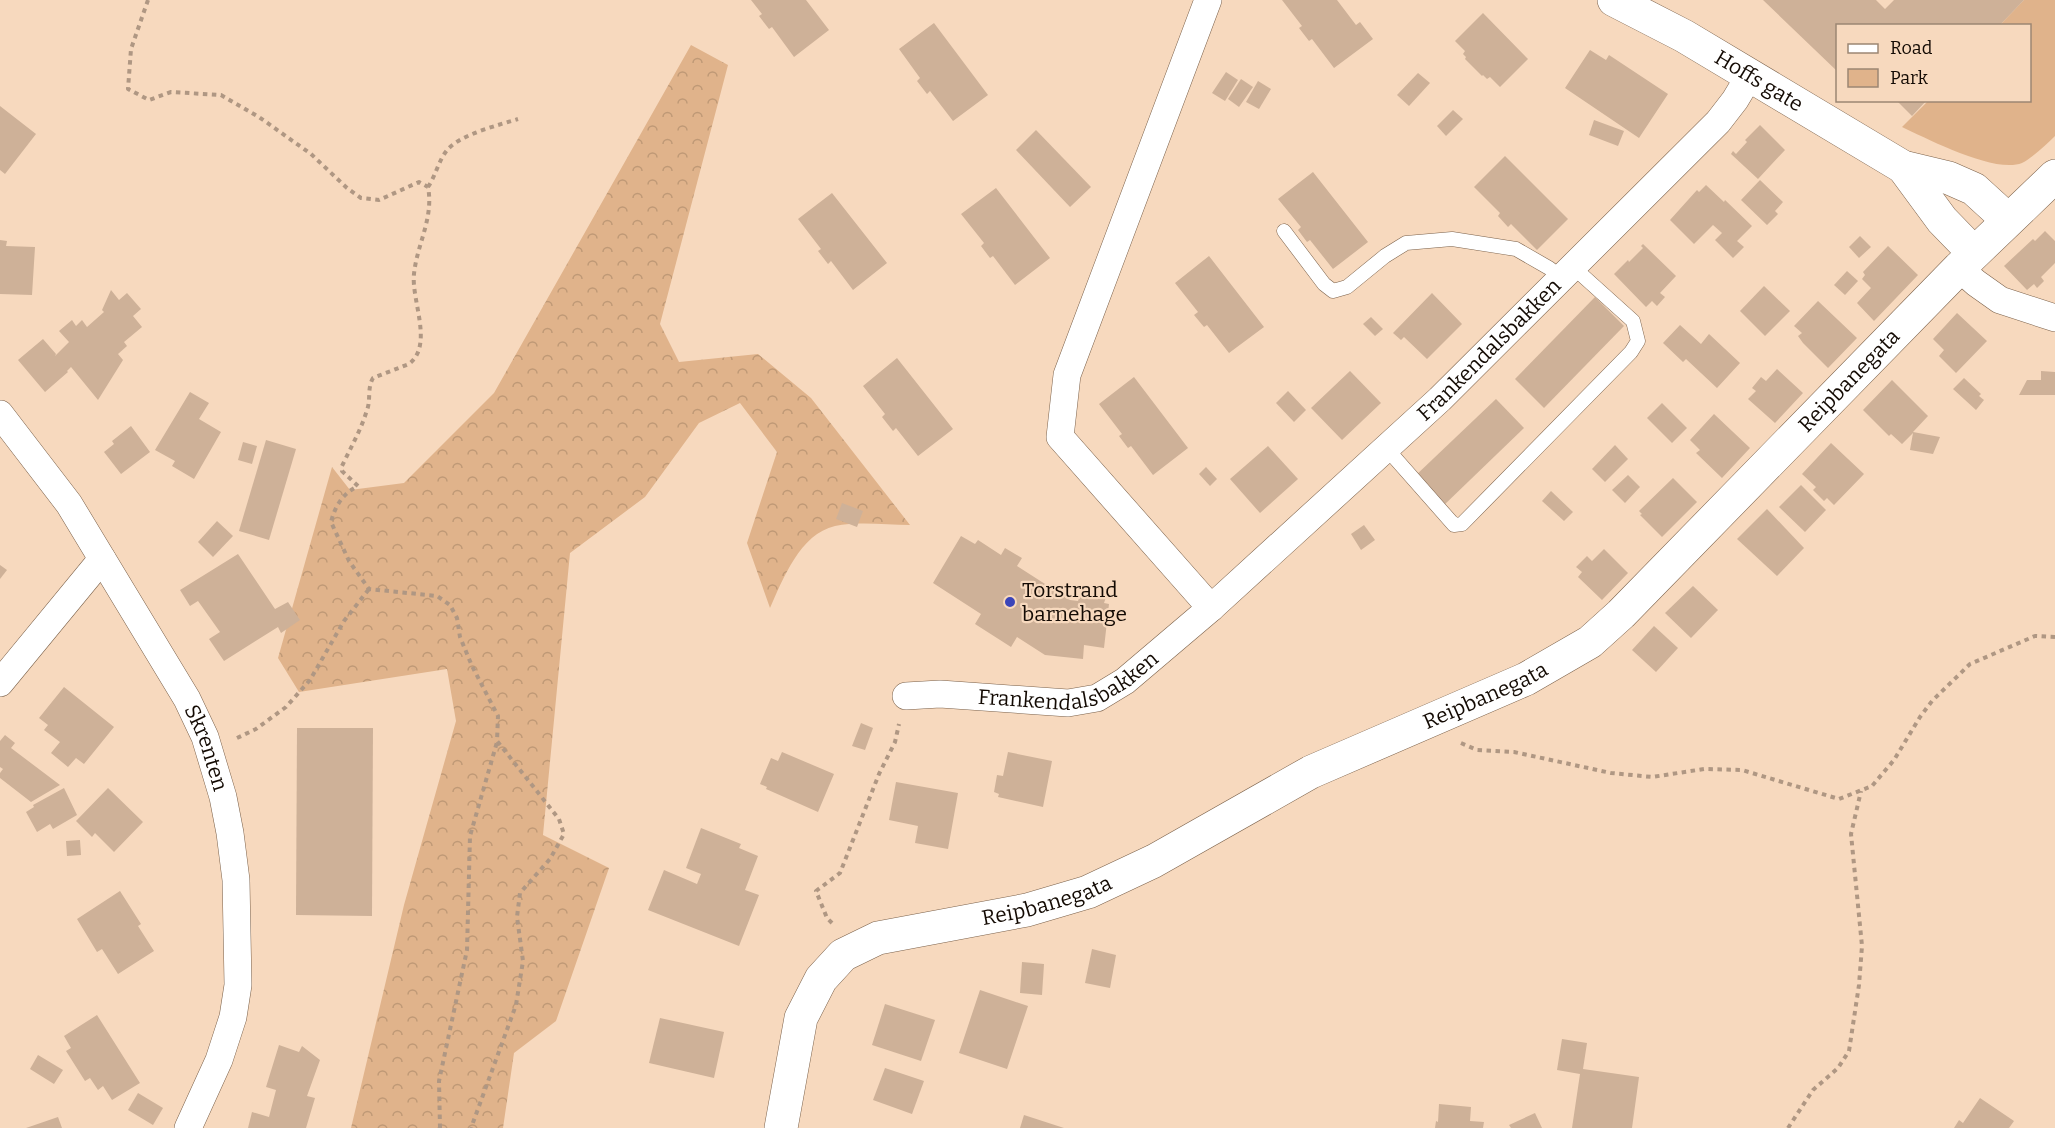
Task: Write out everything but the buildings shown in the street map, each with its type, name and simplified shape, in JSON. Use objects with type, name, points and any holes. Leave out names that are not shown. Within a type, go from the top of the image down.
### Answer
[{"type":"main road","name":"Hoffs gate","points":[[1614,0],[1684,36],[1903,167],[1949,178],[1974,189],[2008,220]]},
{"type":"main road","name":"Hoffs gate","points":[[1903,167],[1942,220],[1966,260]]},
{"type":"main road","name":"Reipbanegata","points":[[781,1128],[801,1018],[821,979],[843,955],[878,938],[1027,910],[1088,892],[1154,861],[1311,772],[1527,679],[1590,642],[1621,614],[1966,260],[2055,176]]},
{"type":"street","points":[[1209,0],[1067,375],[1060,437],[1211,608]]},
{"type":"street","name":"Frankendalsbakken","points":[[906,696],[940,694],[1068,703],[1097,698],[1125,681],[1211,608],[1440,399],[1718,122],[1750,75]]},
{"type":"street","points":[[1966,260],[1976,283],[2000,300],[2055,318]]},
{"type":"street","name":"Skrenten","points":[[0,414],[69,504],[187,699],[206,737],[223,797],[236,880],[238,925],[236,996],[233,1017],[219,1060],[188,1128]]},
{"type":"street","points":[[0,683],[102,559]]},
{"type":"lane","points":[[1284,231],[1324,284],[1333,291],[1347,287],[1385,256],[1406,243],[1452,239],[1516,249],[1549,268],[1568,273],[1633,321],[1638,342],[1631,352],[1462,524],[1454,525],[1387,449]]},
{"type":"path","points":[[148,0],[130,49],[128,89],[149,100],[171,92],[221,94],[259,117],[311,154],[361,198],[379,201],[419,182],[429,187]]},
{"type":"path","points":[[440,1128],[440,1081],[467,950],[470,836],[497,741],[498,716],[472,666],[460,638],[457,618],[450,605],[437,596],[369,589],[349,561],[331,522],[346,492],[358,486],[342,471],[342,466],[361,431],[369,406],[370,382],[373,378],[414,360],[422,338],[413,275],[431,201],[429,187],[443,156],[450,147],[466,138],[518,119]]},
{"type":"path","points":[[231,740],[256,729],[286,707],[309,680],[344,621],[369,589]]},
{"type":"path","points":[[1458,741],[1477,750],[1514,752],[1611,773],[1652,777],[1704,769],[1742,770],[1839,799],[1872,786],[1894,760],[1932,701],[1970,664],[2035,636],[2055,637]]},
{"type":"path","points":[[827,918],[816,891],[840,873],[879,774],[895,742],[906,696]]},
{"type":"path","points":[[471,1128],[516,1005],[523,960],[517,917],[520,894],[550,859],[564,834],[559,819],[497,741]]},
{"type":"path","points":[[1788,1128],[1813,1090],[1838,1068],[1849,1051],[1863,946],[1851,834],[1861,790]]},
{"type":"green space","points":[[2024,0],[2055,0],[2055,136],[2022,163],[2010,165],[1979,160],[1944,147],[1902,127],[1927,102],[2031,102],[2031,24],[2001,24]]},
{"type":"green space","points":[[691,45],[728,65],[660,324],[679,362],[758,354],[811,398],[910,525],[853,524],[835,526],[823,531],[812,538],[794,559],[770,608],[747,543],[777,452],[740,403],[699,423],[645,497],[570,553],[543,835],[609,868],[556,1021],[514,1053],[503,1128],[351,1128],[404,905],[456,721],[447,669],[299,692],[278,658],[332,467],[350,490],[404,483],[494,393]]},
{"type":"place","name":"Torstrand barnehage","points":[[1010,602]]}]
